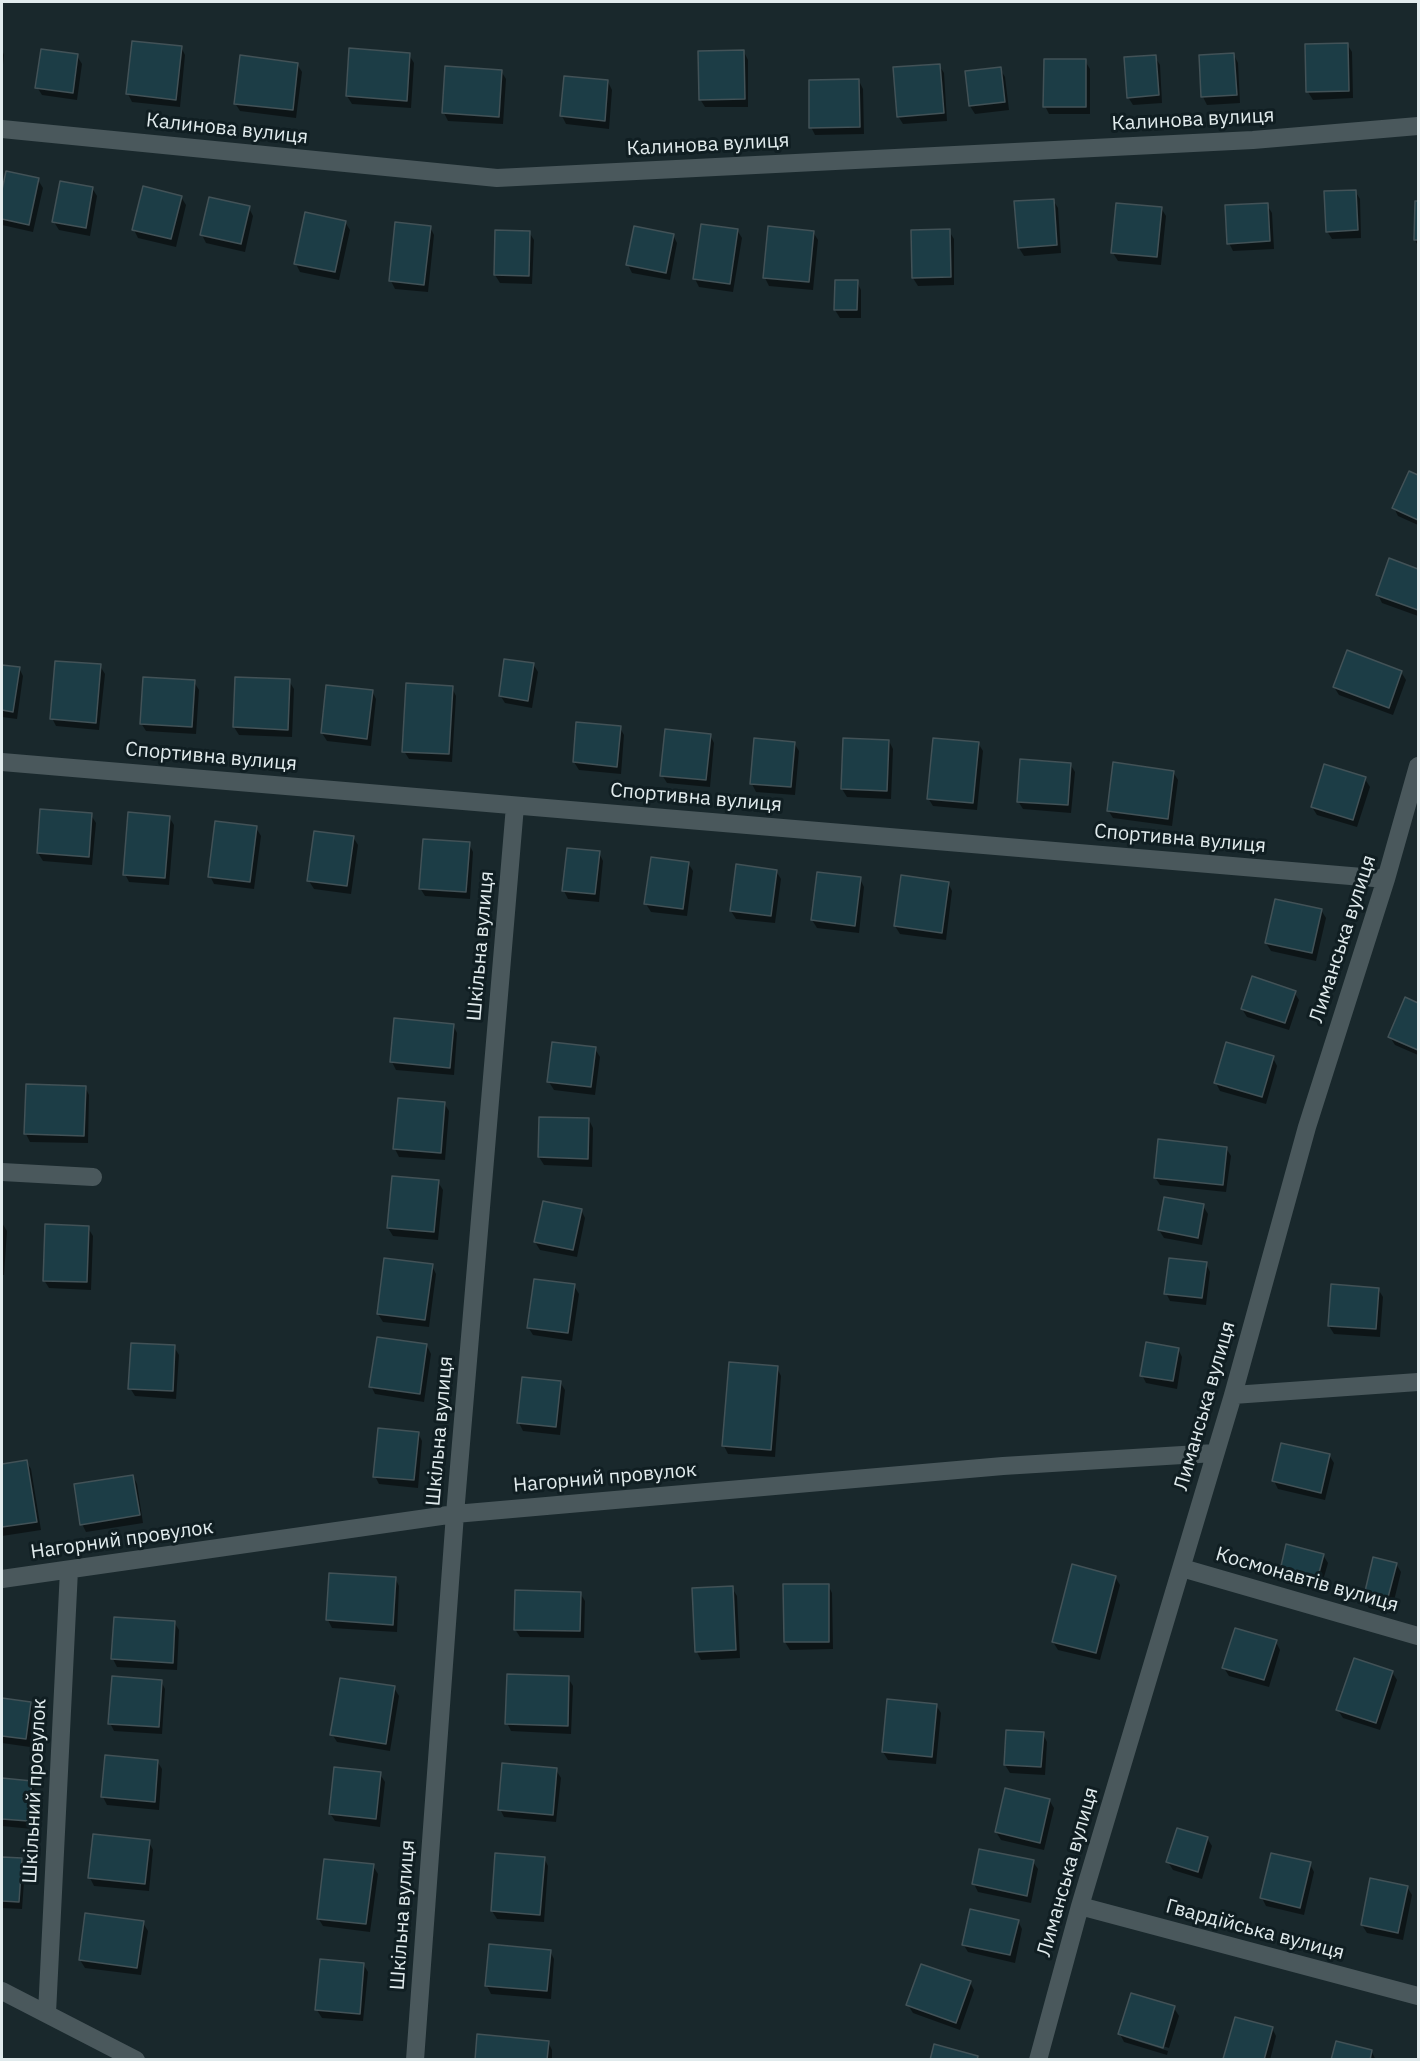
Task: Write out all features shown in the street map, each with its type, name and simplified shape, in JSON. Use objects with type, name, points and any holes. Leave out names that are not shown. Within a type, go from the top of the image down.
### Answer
[{"type":"street","name":"Калинова вулиця","points":[[2,129],[497,178],[1230,141],[1419,126]]},
{"type":"street","name":"Спортивна вулиця","points":[[2,762],[1386,879]]},
{"type":"street","name":"Лиманська вулиця","points":[[1038,2060],[1080,1906],[1233,1395],[1306,1127],[1386,879],[1419,766]]},
{"type":"street","name":"Шкільна вулиця","points":[[415,2060],[456,1514],[515,806]]},
{"type":"street","points":[[2,1172],[93,1177]]},
{"type":"street","points":[[1233,1395],[1419,1382]]},
{"type":"street","name":"Нагорний провулок","points":[[2,1579],[456,1514],[1004,1466],[1215,1453]]},
{"type":"street","name":"Космонавтів вулиця","points":[[1182,1568],[1419,1636]]},
{"type":"street","name":"Шкільний провулок","points":[[47,2013],[69,1570]]},
{"type":"street","name":"Гвардійська вулиця","points":[[1080,1906],[1419,1996]]},
{"type":"street","points":[[2,1991],[136,2060]]},
{"type":"building","points":[[132,41],[182,46],[176,100],[126,94]]},
{"type":"building","points":[[1348,43],[1349,91],[1306,92],[1305,44]]},
{"type":"building","points":[[349,48],[410,53],[407,101],[346,96]]},
{"type":"building","points":[[41,49],[78,54],[73,93],[35,88]]},
{"type":"building","points":[[744,50],[745,99],[699,100],[698,51]]},
{"type":"building","points":[[1234,53],[1237,95],[1201,97],[1199,55]]},
{"type":"building","points":[[240,55],[298,63],[293,110],[234,104]]},
{"type":"building","points":[[1156,55],[1159,95],[1127,98],[1124,57]]},
{"type":"building","points":[[1044,59],[1086,59],[1086,107],[1043,107]]},
{"type":"building","points":[[940,64],[944,113],[897,117],[893,67]]},
{"type":"building","points":[[445,66],[502,70],[499,117],[442,113]]},
{"type":"building","points":[[1001,67],[1005,102],[969,106],[965,71]]},
{"type":"building","points":[[564,76],[608,80],[605,121],[560,116]]},
{"type":"building","points":[[859,79],[860,127],[809,128],[809,80]]},
{"type":"building","points":[[6,171],[39,178],[29,225],[2,219],[2,190]]},
{"type":"building","points":[[60,181],[93,187],[86,228],[52,222]]},
{"type":"building","points":[[143,186],[182,196],[171,239],[132,230]]},
{"type":"building","points":[[1356,190],[1358,230],[1326,232],[1324,191]]},
{"type":"building","points":[[209,197],[250,206],[241,244],[200,235]]},
{"type":"building","points":[[1054,199],[1057,245],[1018,248],[1014,201]]},
{"type":"building","points":[[1415,201],[1418,201],[1418,240],[1414,240]]},
{"type":"building","points":[[1116,203],[1162,207],[1157,257],[1111,253]]},
{"type":"building","points":[[1268,203],[1270,241],[1227,244],[1225,205]]},
{"type":"building","points":[[305,212],[346,221],[335,272],[294,264]]},
{"type":"building","points":[[395,222],[431,226],[424,285],[389,281]]},
{"type":"building","points":[[701,224],[738,229],[730,284],[693,279]]},
{"type":"building","points":[[634,226],[674,234],[666,273],[626,265]]},
{"type":"building","points":[[768,226],[814,231],[809,282],[763,278]]},
{"type":"building","points":[[950,229],[951,277],[912,278],[911,230]]},
{"type":"building","points":[[495,230],[530,231],[529,276],[494,275]]},
{"type":"building","points":[[835,280],[858,280],[857,310],[834,310]]},
{"type":"building","points":[[1409,471],[1418,475],[1418,520],[1392,508]]},
{"type":"building","points":[[1389,558],[1418,569],[1418,610],[1376,595]]},
{"type":"building","points":[[1347,650],[1402,671],[1389,708],[1333,687]]},
{"type":"building","points":[[504,659],[534,663],[528,701],[499,696]]},
{"type":"building","points":[[55,661],[101,664],[96,723],[50,719]]},
{"type":"building","points":[[2,665],[20,667],[13,712],[2,710]]},
{"type":"building","points":[[143,677],[195,680],[192,727],[140,724]]},
{"type":"building","points":[[235,677],[290,679],[288,730],[233,727]]},
{"type":"building","points":[[406,683],[453,686],[449,754],[402,752]]},
{"type":"building","points":[[326,685],[373,690],[367,739],[321,733]]},
{"type":"building","points":[[576,722],[621,726],[617,767],[573,762]]},
{"type":"building","points":[[665,729],[711,734],[706,780],[660,776]]},
{"type":"building","points":[[754,738],[795,742],[791,787],[750,784]]},
{"type":"building","points":[[843,738],[889,740],[887,791],[841,789]]},
{"type":"building","points":[[933,738],[979,742],[973,803],[927,799]]},
{"type":"building","points":[[1020,759],[1071,763],[1068,805],[1017,802]]},
{"type":"building","points":[[1113,762],[1174,771],[1168,819],[1107,811]]},
{"type":"building","points":[[1324,764],[1366,777],[1353,820],[1311,807]]},
{"type":"building","points":[[40,809],[92,813],[89,857],[37,853]]},
{"type":"building","points":[[128,812],[170,816],[165,878],[123,875]]},
{"type":"building","points":[[215,821],[257,826],[250,882],[208,877]]},
{"type":"building","points":[[314,831],[354,836],[347,886],[307,881]]},
{"type":"building","points":[[423,839],[470,842],[466,892],[419,889]]},
{"type":"building","points":[[567,848],[600,851],[595,894],[562,891]]},
{"type":"building","points":[[651,857],[689,862],[683,909],[644,904]]},
{"type":"building","points":[[736,864],[777,870],[771,916],[730,911]]},
{"type":"building","points":[[817,872],[861,877],[855,926],[811,920]]},
{"type":"building","points":[[901,875],[949,882],[942,933],[894,926]]},
{"type":"building","points":[[1275,899],[1322,909],[1312,953],[1265,943]]},
{"type":"building","points":[[1252,976],[1296,991],[1285,1023],[1241,1009]]},
{"type":"building","points":[[1405,997],[1418,1003],[1418,1050],[1388,1037]]},
{"type":"building","points":[[394,1018],[454,1024],[450,1068],[390,1062]]},
{"type":"building","points":[[552,1042],[596,1047],[591,1087],[547,1082]]},
{"type":"building","points":[[1226,1042],[1274,1056],[1262,1097],[1214,1083]]},
{"type":"building","points":[[26,1084],[86,1086],[84,1136],[24,1134]]},
{"type":"building","points":[[398,1098],[445,1102],[441,1153],[393,1149]]},
{"type":"building","points":[[539,1117],[589,1118],[588,1159],[538,1157]]},
{"type":"building","points":[[1158,1139],[1227,1147],[1223,1185],[1154,1178]]},
{"type":"building","points":[[392,1176],[439,1180],[434,1232],[387,1228]]},
{"type":"building","points":[[1164,1197],[1204,1204],[1198,1238],[1158,1230]]},
{"type":"building","points":[[543,1201],[582,1209],[573,1250],[534,1242]]},
{"type":"building","points":[[45,1224],[89,1226],[87,1282],[43,1281]]},
{"type":"building","points":[[384,1258],[433,1264],[425,1320],[377,1314]]},
{"type":"building","points":[[1169,1258],[1207,1262],[1202,1298],[1164,1294]]},
{"type":"building","points":[[534,1279],[575,1284],[568,1333],[527,1328]]},
{"type":"building","points":[[1331,1284],[1379,1288],[1376,1329],[1328,1326]]},
{"type":"building","points":[[377,1337],[427,1344],[420,1394],[369,1387]]},
{"type":"building","points":[[1146,1342],[1179,1348],[1173,1381],[1140,1376]]},
{"type":"building","points":[[131,1343],[175,1345],[173,1391],[128,1389]]},
{"type":"building","points":[[729,1362],[778,1366],[771,1450],[722,1446]]},
{"type":"building","points":[[522,1377],[561,1381],[556,1427],[517,1423]]},
{"type":"building","points":[[378,1428],[419,1432],[414,1480],[373,1477]]},
{"type":"building","points":[[1281,1443],[1330,1454],[1321,1493],[1272,1481]]},
{"type":"building","points":[[27,1460],[37,1522],[2,1527],[2,1464]]},
{"type":"building","points":[[133,1475],[140,1515],[80,1525],[74,1484]]},
{"type":"building","points":[[1286,1544],[1324,1554],[1316,1584],[1279,1575]]},
{"type":"building","points":[[1373,1557],[1397,1563],[1386,1605],[1363,1600]]},
{"type":"building","points":[[1072,1564],[1116,1576],[1096,1653],[1052,1642]]},
{"type":"building","points":[[329,1573],[396,1577],[393,1625],[326,1620]]},
{"type":"building","points":[[783,1584],[829,1584],[829,1642],[784,1642]]},
{"type":"building","points":[[733,1586],[736,1650],[695,1652],[692,1588]]},
{"type":"building","points":[[515,1590],[581,1592],[580,1631],[514,1630]]},
{"type":"building","points":[[114,1617],[175,1621],[173,1663],[111,1659]]},
{"type":"building","points":[[1235,1628],[1277,1640],[1264,1680],[1222,1668]]},
{"type":"building","points":[[1354,1658],[1393,1671],[1376,1723],[1336,1710]]},
{"type":"building","points":[[507,1674],[569,1676],[568,1726],[505,1724]]},
{"type":"building","points":[[112,1676],[162,1680],[159,1727],[108,1724]]},
{"type":"building","points":[[340,1678],[395,1686],[386,1744],[330,1735]]},
{"type":"building","points":[[2,1698],[31,1702],[26,1739],[2,1736]]},
{"type":"building","points":[[887,1699],[937,1704],[932,1757],[882,1752]]},
{"type":"building","points":[[1006,1730],[1044,1732],[1041,1767],[1004,1765]]},
{"type":"building","points":[[105,1755],[158,1760],[155,1802],[101,1797]]},
{"type":"building","points":[[502,1763],[557,1768],[553,1815],[498,1810]]},
{"type":"building","points":[[334,1767],[381,1772],[376,1819],[329,1814]]},
{"type":"building","points":[[2,1778],[32,1781],[28,1821],[2,1819]]},
{"type":"building","points":[[1005,1788],[1050,1799],[1040,1843],[995,1832]]},
{"type":"building","points":[[1177,1828],[1208,1837],[1198,1872],[1166,1862]]},
{"type":"building","points":[[93,1834],[150,1840],[145,1884],[88,1878]]},
{"type":"building","points":[[979,1849],[1034,1860],[1027,1896],[972,1884]]},
{"type":"building","points":[[495,1853],[545,1857],[540,1915],[491,1911]]},
{"type":"building","points":[[1271,1853],[1311,1862],[1300,1908],[1260,1898]]},
{"type":"building","points":[[2,1857],[22,1858],[19,1902],[2,1901]]},
{"type":"building","points":[[324,1859],[374,1864],[366,1924],[317,1919]]},
{"type":"building","points":[[1370,1878],[1408,1886],[1398,1933],[1361,1925]]},
{"type":"building","points":[[970,1909],[1019,1920],[1010,1955],[962,1945]]},
{"type":"building","points":[[85,1913],[144,1921],[137,1968],[79,1960]]},
{"type":"building","points":[[489,1944],[551,1950],[547,1991],[485,1986]]},
{"type":"building","points":[[320,1959],[364,1963],[360,2014],[315,2010]]},
{"type":"building","points":[[921,1964],[971,1981],[956,2023],[906,2005]]},
{"type":"building","points":[[1131,1993],[1175,2006],[1163,2048],[1118,2034]]},
{"type":"building","points":[[1235,2017],[1273,2027],[1264,2060],[1223,2059]]},
{"type":"building","points":[[477,2034],[549,2041],[547,2060],[475,2060]]},
{"type":"building","points":[[1336,2041],[1372,2050],[1370,2060],[1331,2060]]},
{"type":"building","points":[[934,2044],[978,2056],[977,2060],[930,2060]]}]
